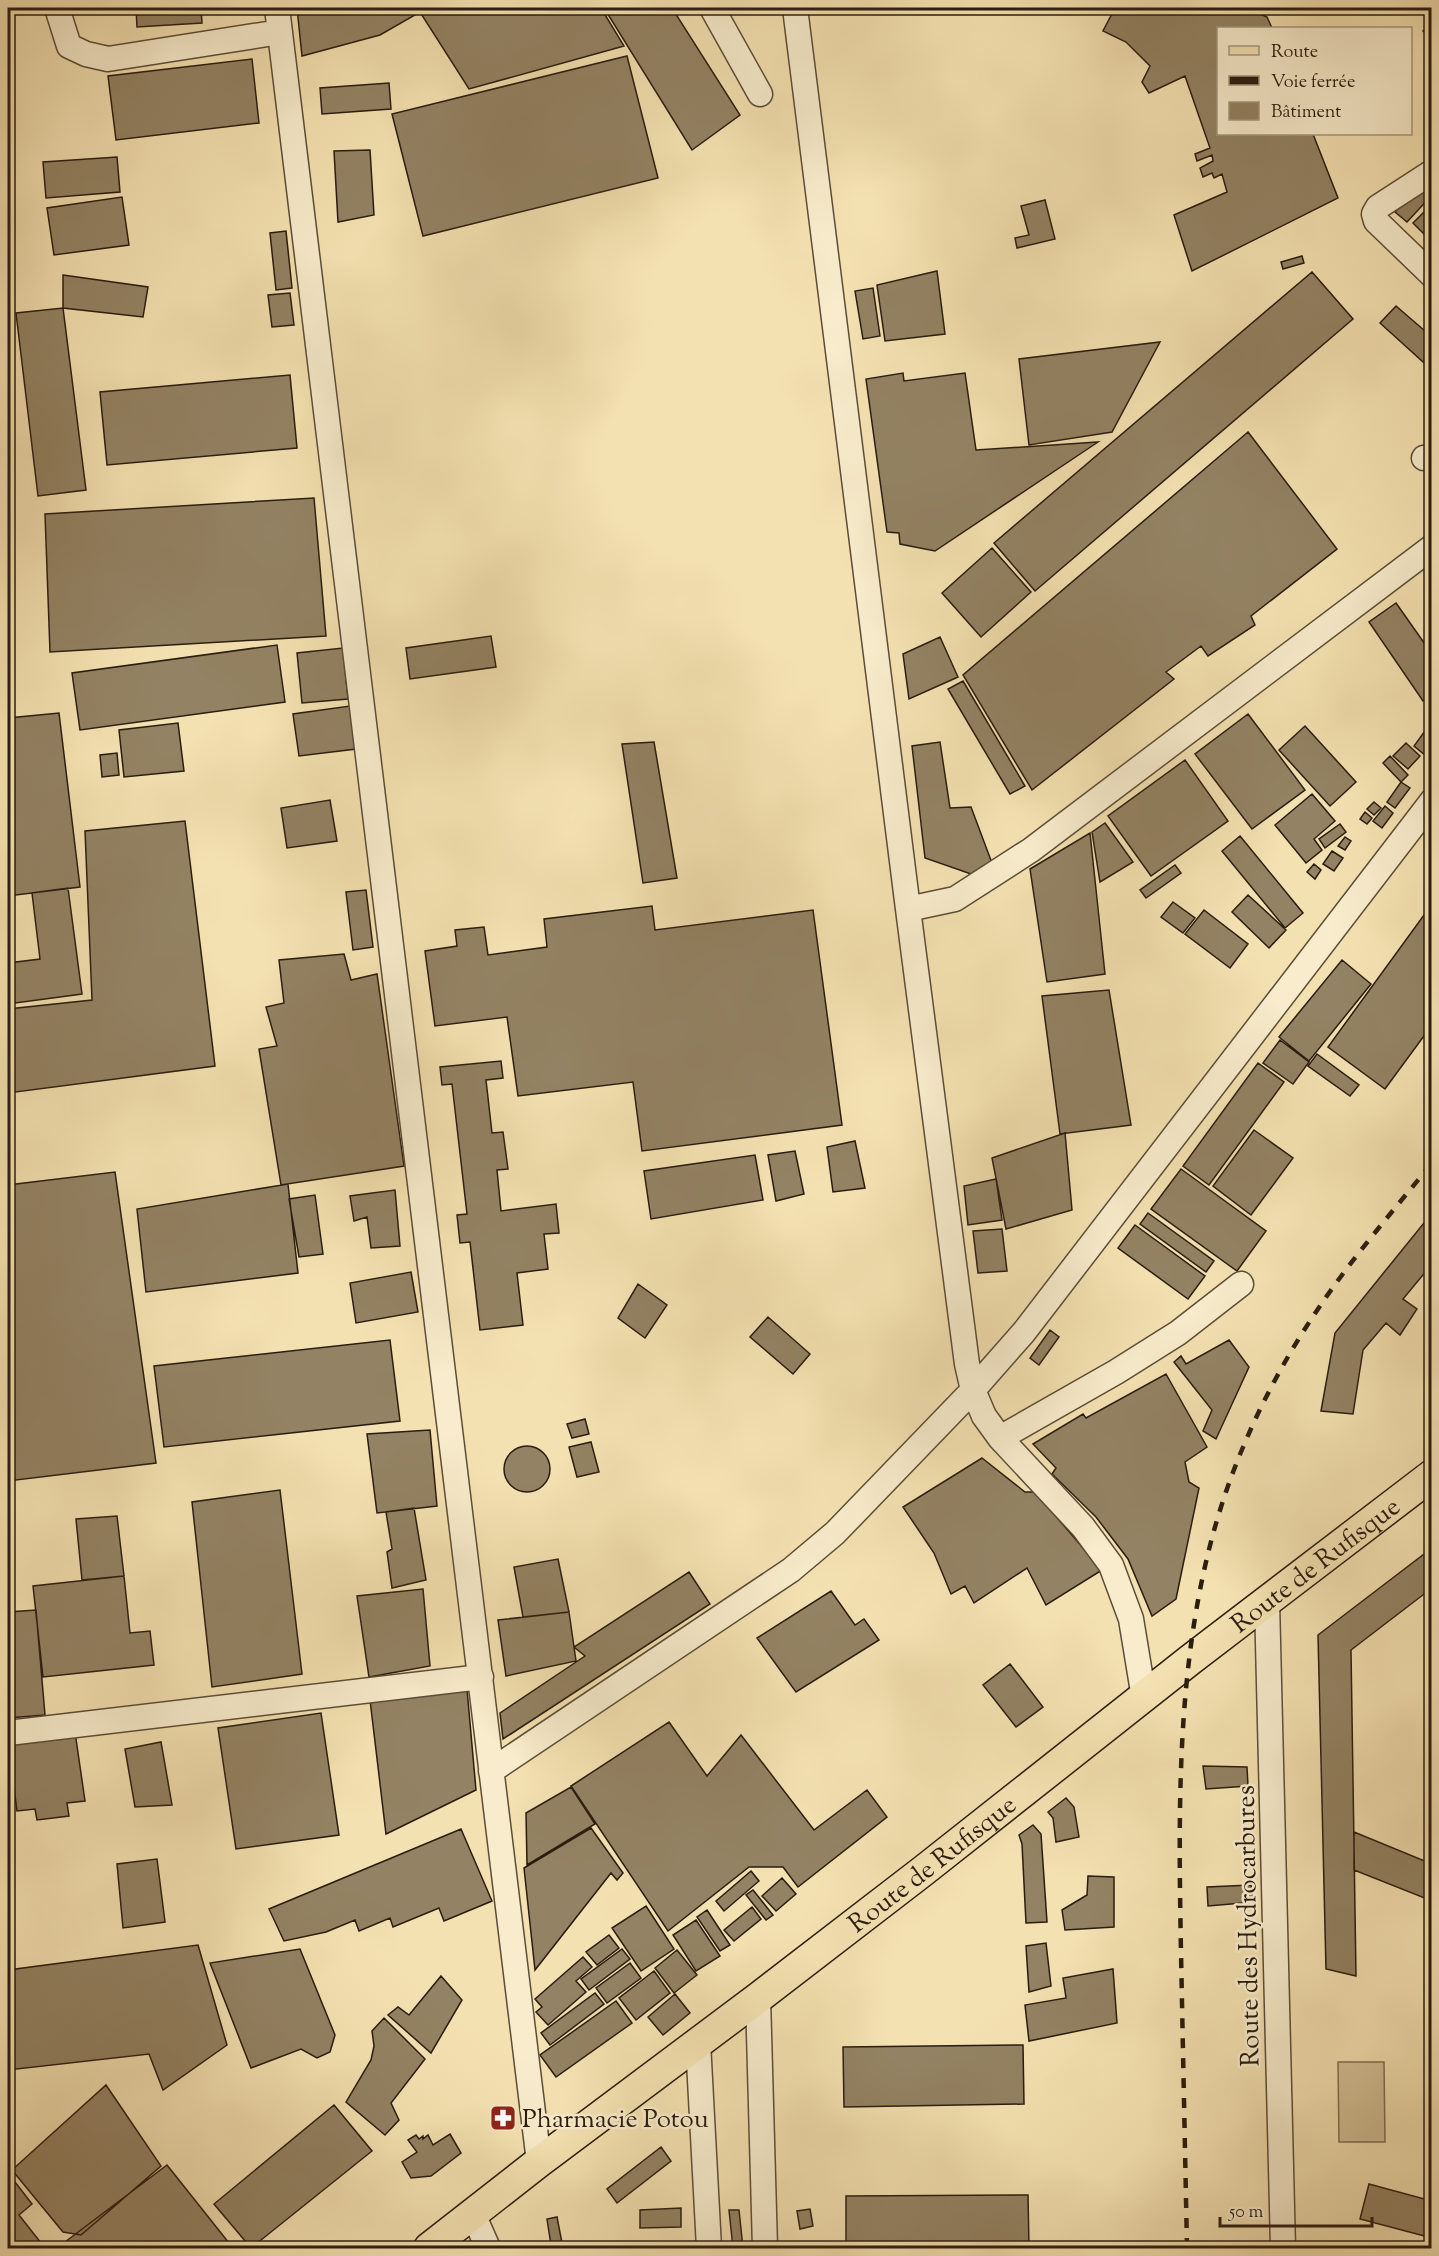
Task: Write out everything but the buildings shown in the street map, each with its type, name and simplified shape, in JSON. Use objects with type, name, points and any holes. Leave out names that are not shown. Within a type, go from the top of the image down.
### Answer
[{"type":"main road","name":"Route de Rufisque","points":[[429,2248],[538,2162],[758,1998],[1431,1475]]},
{"type":"street","points":[[57,8],[69,45],[86,54],[108,59],[279,32]]},
{"type":"street","points":[[277,8],[538,2162]]},
{"type":"street","points":[[712,8],[760,94]]},
{"type":"street","points":[[795,8],[908,909],[966,1353],[973,1390],[984,1416],[1000,1438],[1083,1527],[1111,1565],[1131,1619],[1144,1698]]},
{"type":"street","points":[[1431,172],[1378,207],[1374,214],[1376,221],[1431,275]]},
{"type":"street","points":[[908,909],[955,899],[1031,850],[1431,547]]},
{"type":"street","points":[[491,1771],[791,1570],[835,1533],[973,1390],[1024,1332],[1431,801]]},
{"type":"street","points":[[1000,1438],[1116,1372],[1178,1333],[1240,1284]]},
{"type":"street","name":"Route des Hydrocarbures","points":[[1267,1602],[1283,2248]]},
{"type":"street","points":[[8,1733],[481,1677]]},
{"type":"street","points":[[758,1998],[765,2248]]},
{"type":"street","points":[[698,2042],[709,2248]]},
{"type":"street","points":[[473,2214],[488,2248]]},
{"type":"shaded area","points":[[1338,2062],[1384,2062],[1385,2142],[1339,2142]]},
{"type":"railway","points":[[1187,2248],[1180,1889],[1181,1762],[1192,1636],[1203,1574],[1219,1512],[1241,1452],[1257,1415],[1286,1361],[1345,1271],[1432,1163]]},
{"type":"place","name":"Pharmacie Potou","points":[[503,2118]]}]
